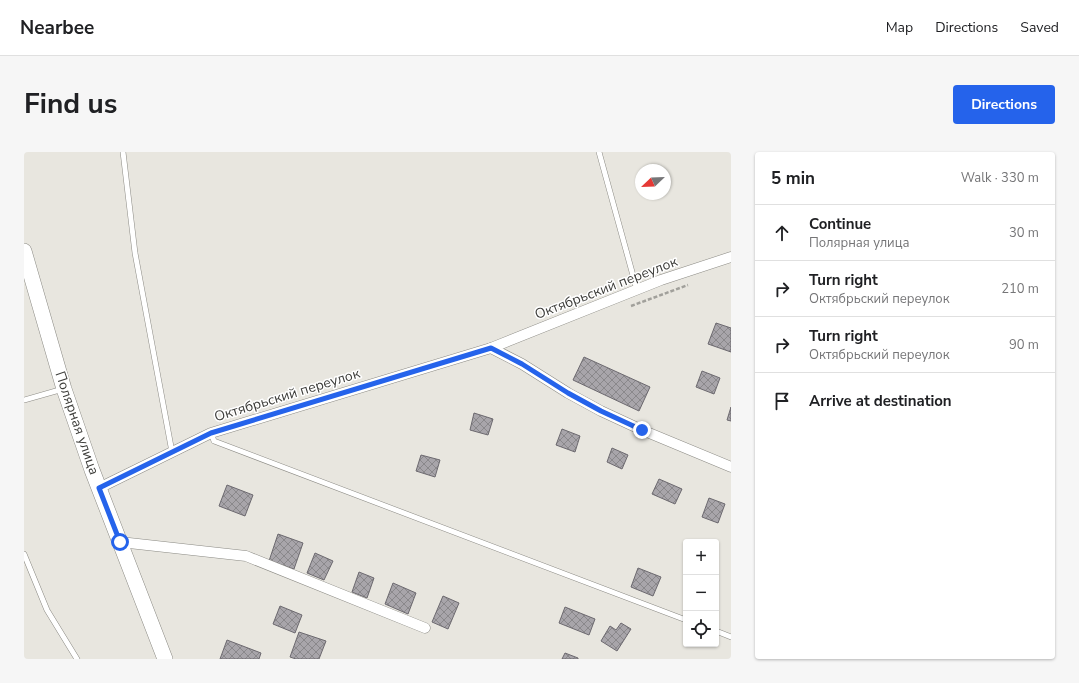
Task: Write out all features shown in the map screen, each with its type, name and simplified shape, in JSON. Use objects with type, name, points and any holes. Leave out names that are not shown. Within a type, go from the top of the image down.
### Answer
[{"type":"main road","name":"Полярная улица","points":[[24,251],[64,389],[99,488],[165,659]]},
{"type":"street","name":"Октябрьский переулок","points":[[99,488],[211,433],[491,348],[661,280],[731,257]]},
{"type":"street","points":[[491,348],[522,364],[568,393],[601,411],[642,430],[731,467]]},
{"type":"street","points":[[120,542],[246,556],[425,628]]},
{"type":"lane","points":[[123,152],[135,253],[172,452]]},
{"type":"lane","points":[[598,152],[637,290]]},
{"type":"lane","points":[[24,400],[64,389]]},
{"type":"lane","points":[[211,433],[214,441],[683,619]]},
{"type":"lane","points":[[24,554],[47,610],[77,659]]},
{"type":"lane","points":[[719,632],[731,637]]},
{"type":"building","points":[[716,323],[731,328],[731,352],[708,344]]},
{"type":"building","points":[[584,357],[650,387],[639,411],[573,380]]},
{"type":"building","points":[[702,371],[720,378],[714,394],[696,387]]},
{"type":"building","points":[[731,407],[731,421],[727,420]]},
{"type":"building","points":[[474,413],[493,419],[488,435],[470,430]]},
{"type":"building","points":[[562,429],[580,436],[575,452],[556,445]]},
{"type":"building","points":[[612,448],[628,455],[622,469],[607,462]]},
{"type":"building","points":[[421,455],[440,460],[435,477],[416,471]]},
{"type":"building","points":[[659,479],[682,489],[675,504],[652,494]]},
{"type":"building","points":[[227,485],[253,495],[245,516],[219,506]]},
{"type":"building","points":[[709,498],[725,504],[718,523],[702,517]]},
{"type":"building","points":[[278,534],[303,543],[294,569],[269,561]]},
{"type":"building","points":[[315,553],[333,561],[324,580],[307,573]]},
{"type":"building","points":[[638,568],[661,577],[653,596],[631,587]]},
{"type":"building","points":[[359,572],[374,578],[367,598],[352,592]]},
{"type":"building","points":[[393,583],[416,593],[408,614],[385,604]]},
{"type":"building","points":[[443,596],[459,603],[448,629],[432,622]]},
{"type":"building","points":[[280,606],[302,615],[295,633],[273,624]]},
{"type":"building","points":[[565,607],[595,619],[589,635],[559,623]]},
{"type":"building","points":[[621,623],[631,629],[617,651],[601,641],[610,626],[616,630]]},
{"type":"building","points":[[299,632],[326,641],[319,659],[296,659],[290,657]]},
{"type":"building","points":[[227,640],[261,653],[259,659],[220,659]]},
{"type":"building","points":[[565,653],[578,658],[578,659],[562,659]]},
{"type":"route","points":[[120,542],[99,488],[211,433],[491,348],[522,364],[568,393],[601,411],[642,430]]}]
